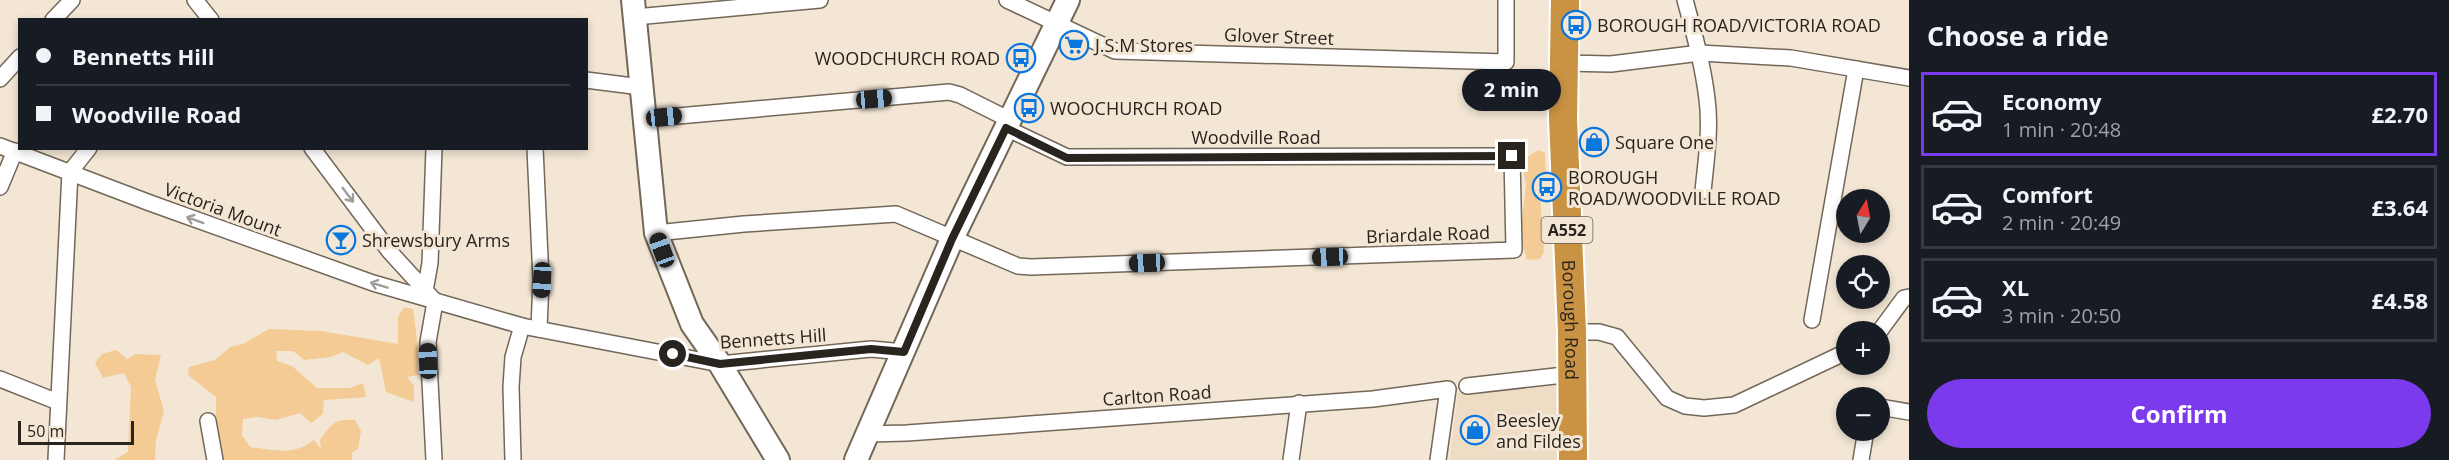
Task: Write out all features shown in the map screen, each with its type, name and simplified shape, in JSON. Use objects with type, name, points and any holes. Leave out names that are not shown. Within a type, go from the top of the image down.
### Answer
[{"type":"highway","name":"Borough Road","points":[[1565,0],[1563,63],[1572,332],[1573,460]]},
{"type":"street","points":[[55,18],[72,0]]},
{"type":"street","points":[[195,0],[209,18]]},
{"type":"street","points":[[778,460],[720,364],[692,324],[656,233],[634,9],[820,0]]},
{"type":"street","name":"Glover Street","points":[[1007,0],[1116,51],[1506,62],[1506,0]]},
{"type":"street","points":[[856,460],[952,239],[1068,0]]},
{"type":"street","points":[[1685,0],[1700,53],[1707,101],[1707,151],[1703,191]]},
{"type":"street","points":[[1563,63],[1611,64],[1700,53],[1791,58],[1909,78]]},
{"type":"street","points":[[0,79],[18,59]]},
{"type":"street","points":[[1812,320],[1856,69]]},
{"type":"street","points":[[588,80],[641,87]]},
{"type":"street","name":"Woodville Road","points":[[644,119],[950,92],[960,95],[1067,158],[1512,156],[1514,250]]},
{"type":"street","points":[[0,187],[7,148]]},
{"type":"street","name":"Victoria Mount","points":[[7,148],[150,203],[362,279],[430,296]]},
{"type":"street","points":[[56,460],[70,172],[87,150]]},
{"type":"street","points":[[314,150],[390,252],[430,296]]},
{"type":"street","points":[[434,460],[428,342],[435,150]]},
{"type":"street","points":[[535,150],[542,280],[539,329]]},
{"type":"street","name":"Briardale Road","points":[[656,233],[744,224],[896,214],[1018,266],[1031,267],[1514,250]]},
{"type":"street","name":"Bennetts Hill","points":[[430,296],[522,326],[720,364],[871,349],[904,352]]},
{"type":"street","points":[[1887,321],[1904,298],[1909,297]]},
{"type":"street","points":[[513,460],[511,387],[513,357],[522,326]]},
{"type":"street","points":[[1572,332],[1599,332],[1617,337],[1667,398],[1686,406],[1704,408],[1734,405],[1836,357]]},
{"type":"street","points":[[1467,387],[1573,374]]},
{"type":"street","points":[[0,379],[58,402]]},
{"type":"street","name":"Carlton Road","points":[[867,434],[1373,399],[1448,389],[1438,460]]},
{"type":"street","points":[[1291,460],[1299,403]]},
{"type":"street","points":[[1890,409],[1909,412]]},
{"type":"street","points":[[208,422],[215,460]]},
{"type":"street","points":[[1861,460],[1864,441]]},
{"type":"shaded area","points":[[1538,150],[1545,153],[1546,178],[1540,196],[1544,252],[1540,259],[1527,260],[1520,235],[1526,186],[1523,167],[1526,158]]},
{"type":"shaded area","points":[[404,307],[413,309],[418,348],[417,375],[407,377],[414,386],[414,402],[386,392],[379,358],[368,365],[343,352],[331,357],[304,360],[293,351],[276,351],[277,361],[292,366],[317,388],[350,388],[363,383],[366,397],[324,400],[323,414],[311,423],[300,413],[276,420],[258,417],[243,419],[242,435],[250,447],[283,451],[299,448],[314,440],[321,449],[320,440],[334,423],[342,420],[355,420],[361,431],[358,449],[352,452],[352,460],[216,460],[216,397],[188,375],[189,367],[215,360],[230,347],[243,344],[269,329],[321,331],[398,344],[398,317]]},
{"type":"shaded area","points":[[116,350],[127,359],[136,354],[161,355],[155,380],[164,411],[156,440],[155,460],[114,460],[128,452],[131,387],[124,373],[103,378],[95,363],[102,354]]},
{"type":"shaded area","points":[[1567,380],[1568,460],[1450,460],[1458,393]]},
{"type":"place","name":"BOROUGH ROAD/VICTORIA ROAD","points":[[1576,25]]},
{"type":"place","name":"J.S.M Stores","points":[[1074,45]]},
{"type":"place","name":"WOODCHURCH ROAD","points":[[1021,58]]},
{"type":"place","name":"WOOCHURCH ROAD","points":[[1029,108]]},
{"type":"place","name":"Square One","points":[[1594,142]]},
{"type":"place","name":"BOROUGH ROAD/WOODVILLE ROAD","points":[[1547,187]]},
{"type":"place","name":"Shrewsbury Arms","points":[[341,240]]},
{"type":"place","name":"Beesley and Fildes","points":[[1475,430]]},
{"type":"route","points":[[673,354],[720,364],[871,349],[904,352],[952,239],[1006,128],[1067,158],[1512,156]]}]
